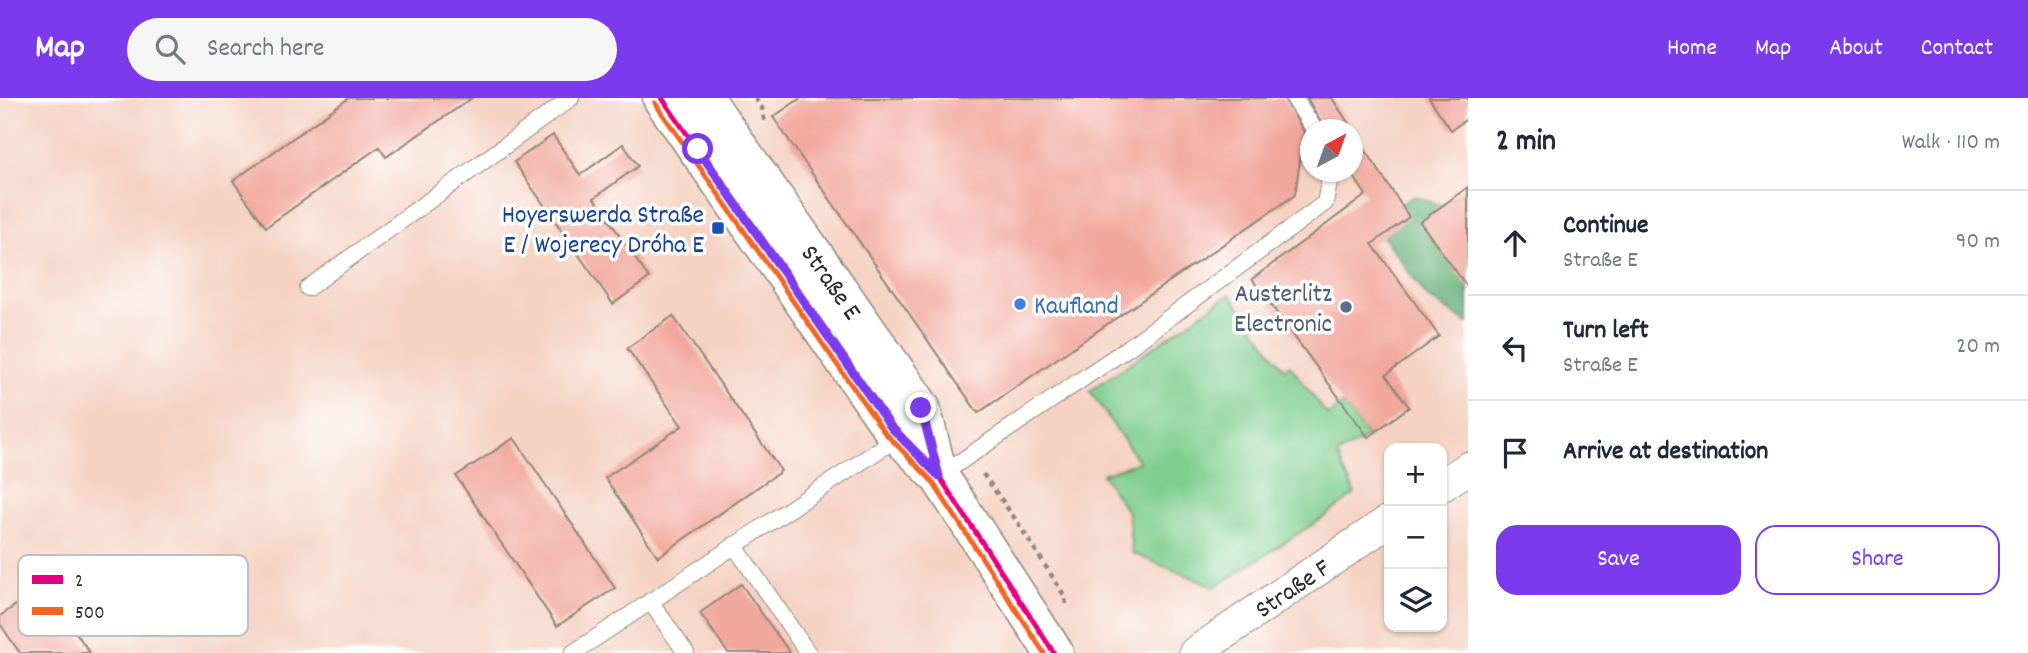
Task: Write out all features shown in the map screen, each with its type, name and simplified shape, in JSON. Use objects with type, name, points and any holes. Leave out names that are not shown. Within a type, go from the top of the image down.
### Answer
[{"type":"street","name":"Straße E","points":[[662,98],[883,415],[939,476],[1054,653]]},
{"type":"street","name":"Straße E","points":[[704,98],[921,408],[939,476]]},
{"type":"street","points":[[1447,482],[1468,468]]},
{"type":"street","name":"Straße F","points":[[1195,653],[1384,524]]},
{"type":"lane","points":[[308,288],[571,98]]},
{"type":"lane","points":[[1294,98],[1308,119]]},
{"type":"lane","points":[[939,476],[1128,348],[1325,202],[1329,182]]},
{"type":"lane","points":[[573,653],[900,436]]},
{"type":"lane","points":[[734,545],[808,653]]},
{"type":"lane","points":[[650,601],[686,653]]},
{"type":"shaded area","points":[[0,98],[1468,98],[1468,653],[0,653]]},
{"type":"green space","points":[[1468,187],[1468,323],[1428,298],[1383,236],[1380,217],[1414,196],[1443,206]]},
{"type":"green space","points":[[1230,294],[1284,369],[1290,365],[1327,415],[1344,404],[1368,437],[1337,455],[1355,494],[1215,587],[1132,553],[1128,513],[1102,474],[1139,462],[1090,391]]},
{"type":"building","points":[[349,98],[472,98],[386,157],[379,147],[266,227],[233,181]]},
{"type":"building","name":"Kaufland","points":[[801,98],[1284,98],[1300,125],[1300,160],[1295,195],[978,413],[773,117]]},
{"type":"building","points":[[1307,98],[1332,98],[1346,119],[1319,119]]},
{"type":"building","points":[[1429,98],[1468,98],[1468,118],[1451,130]]},
{"type":"building","points":[[553,135],[580,175],[623,144],[638,166],[594,198],[649,278],[613,304],[514,162]]},
{"type":"building","name":"Austerlitz Electronic","points":[[1363,146],[1409,217],[1372,244],[1439,336],[1386,375],[1409,407],[1368,437],[1252,279],[1366,195],[1358,182],[1363,182]]},
{"type":"building","points":[[1468,187],[1468,288],[1420,222]]},
{"type":"building","points":[[673,316],[781,471],[658,557],[605,478],[682,426],[627,348]]},
{"type":"building","points":[[514,438],[615,588],[557,626],[456,476]]},
{"type":"building","points":[[741,584],[790,653],[728,653],[700,613]]},
{"type":"building","points":[[18,604],[18,636],[78,636],[90,653],[20,653],[0,624],[0,616]]},
{"type":"transit line","name":"2","points":[[662,98],[891,427],[939,476],[1054,653]]},
{"type":"transit line","name":"500","points":[[655,103],[884,432],[932,481],[1044,653]]},
{"type":"place","name":"Hoyerswerda Straße E / Wojerecy Dróha E","points":[[718,228]]},
{"type":"place","name":"Kaufland","points":[[1020,304]]},
{"type":"place","name":"Austerlitz Electronic","points":[[1346,307]]},
{"type":"route","points":[[698,149],[891,427],[939,476],[921,408]]}]
